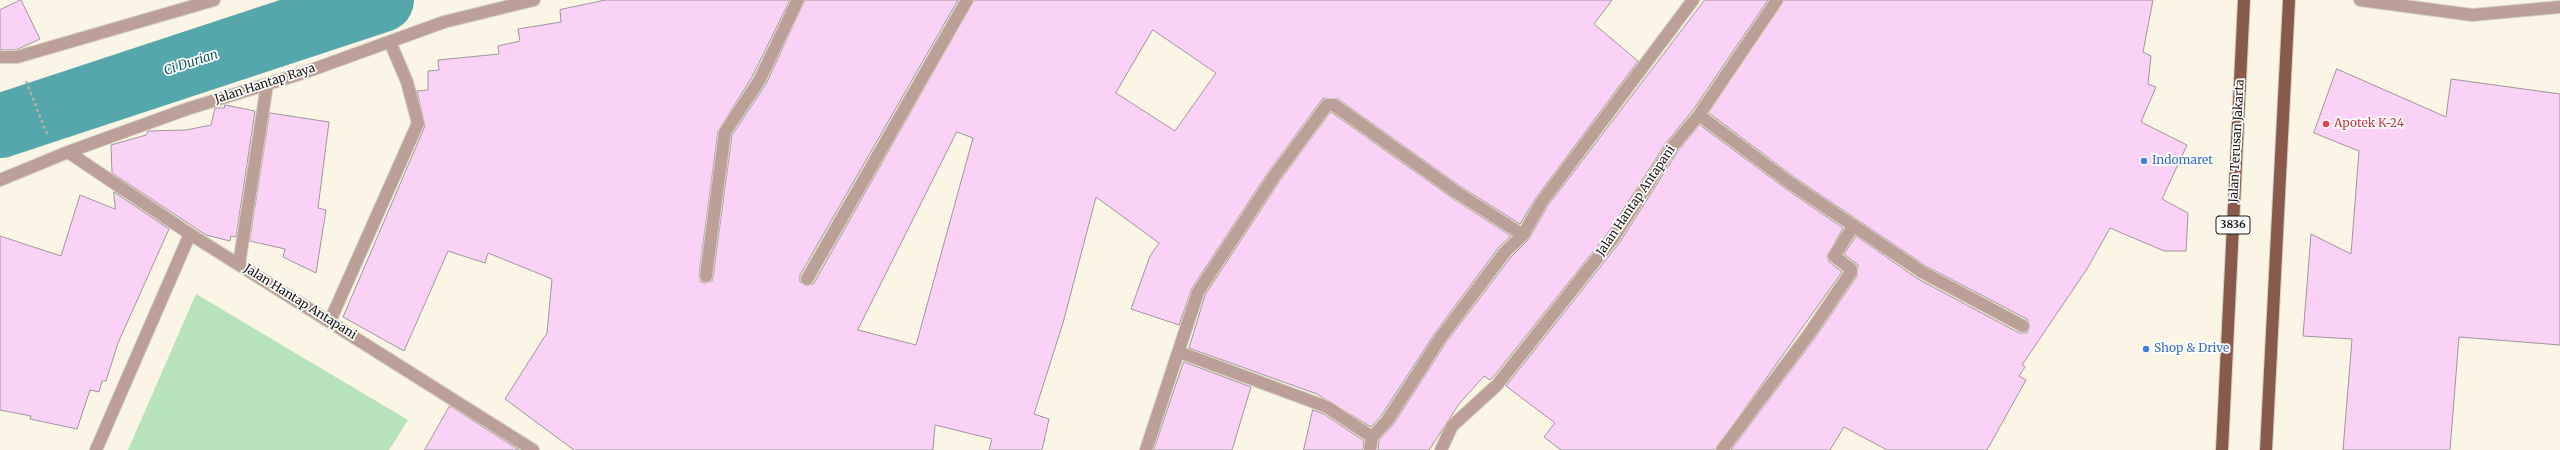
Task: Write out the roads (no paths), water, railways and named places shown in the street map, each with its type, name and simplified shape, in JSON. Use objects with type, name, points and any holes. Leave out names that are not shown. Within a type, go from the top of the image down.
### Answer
[{"type":"main road","name":"Jalan Terusan Jakarta","points":[[2222,450],[2244,0]]},
{"type":"main road","points":[[2266,450],[2289,0]]},
{"type":"street","points":[[0,57],[17,57],[214,0]]},
{"type":"street","name":"Jalan Hantap Raya","points":[[0,180],[68,152],[187,109],[267,85],[444,22],[534,0]]},
{"type":"street","points":[[706,276],[725,132],[759,81],[798,0]]},
{"type":"street","points":[[807,279],[967,0]]},
{"type":"street","points":[[1370,450],[1372,437],[1387,422],[1441,337],[1505,252],[1523,235],[1541,203],[1693,0]]},
{"type":"street","name":"Jalan Hantap Antapani","points":[[1441,450],[1452,426],[1497,385],[1614,237],[1672,147],[1699,115],[1777,0]]},
{"type":"street","points":[[2360,0],[2472,15],[2560,7]]},
{"type":"street","points":[[330,321],[418,123],[406,82],[390,42]]},
{"type":"street","points":[[238,264],[267,85]]},
{"type":"street","points":[[1146,450],[1198,292],[1273,178],[1327,105],[1334,106],[1456,192],[1523,235]]},
{"type":"street","points":[[1699,115],[1790,183],[1922,272],[2023,326]]},
{"type":"street","name":"Jalan Hantap Antapani","points":[[68,152],[190,234],[330,321],[525,447]]},
{"type":"street","points":[[1722,450],[1849,277],[1851,269],[1834,256],[1854,225]]},
{"type":"street","points":[[96,450],[190,234]]},
{"type":"street","points":[[1179,352],[1327,407],[1372,437]]},
{"type":"waterway","name":"Ci Durian","points":[[0,126],[382,0]]},
{"type":"place","name":"Apotek K-24","points":[[2326,124]]},
{"type":"place","name":"Indomaret","points":[[2144,161]]},
{"type":"place","name":"Shop & Drive","points":[[2146,349]]}]
